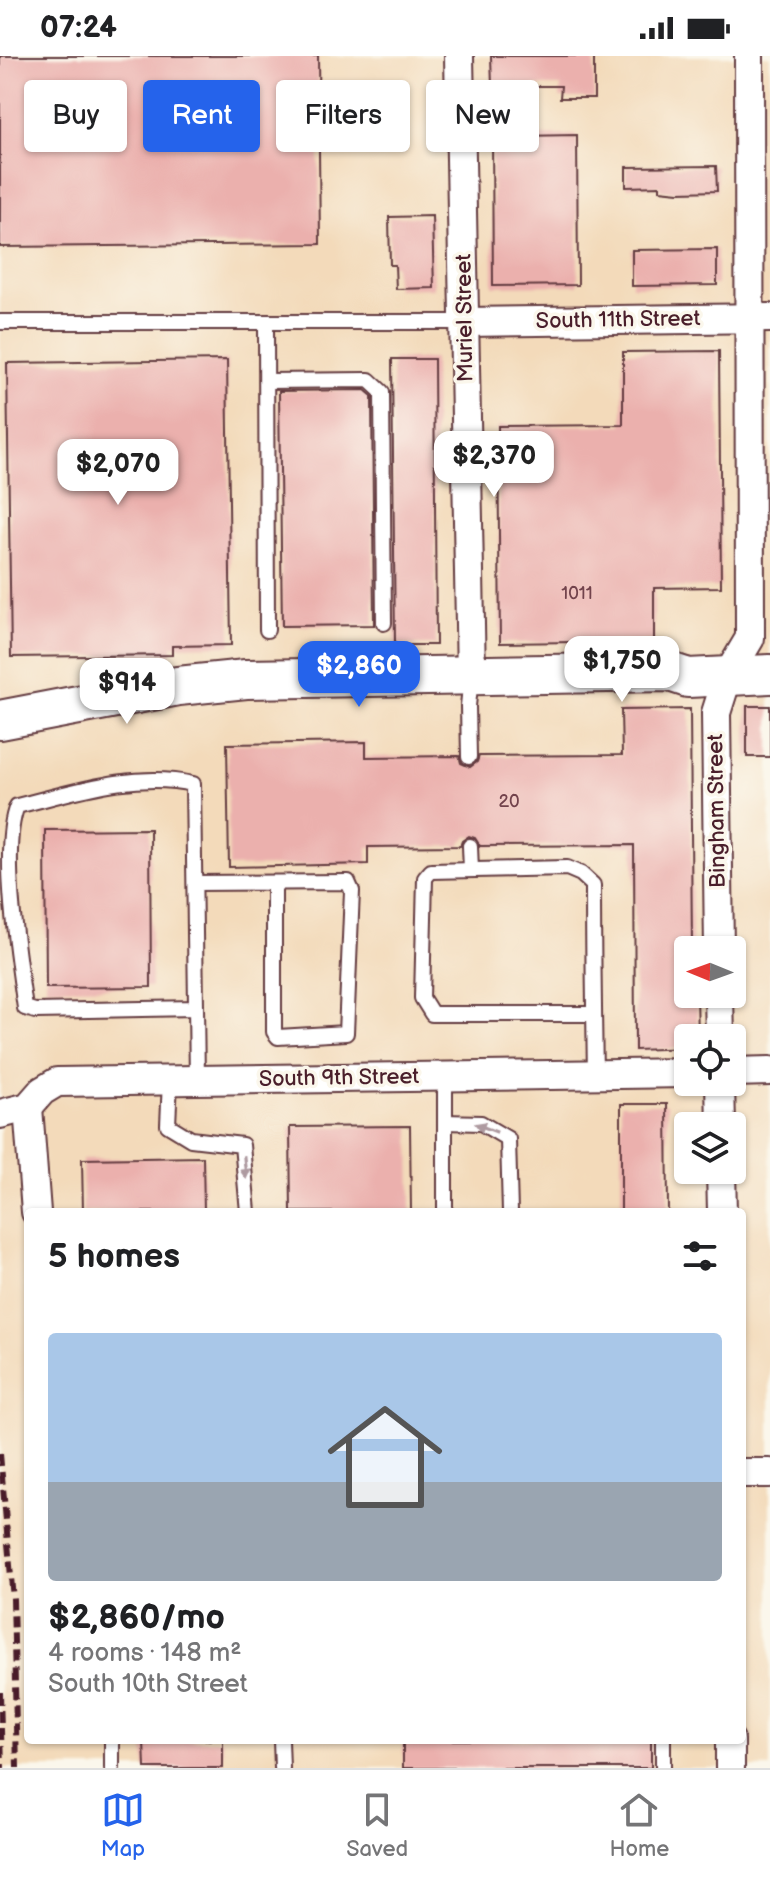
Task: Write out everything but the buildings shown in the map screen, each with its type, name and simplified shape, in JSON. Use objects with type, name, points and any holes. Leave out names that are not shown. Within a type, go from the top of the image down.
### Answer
[{"type":"main road","points":[[0,720],[178,686],[246,679],[670,672],[688,678],[770,674]]},
{"type":"street","name":"Muriel Street","points":[[459,56],[471,676]]},
{"type":"street","name":"Bingham Street","points":[[719,936],[716,713],[728,675],[750,638],[759,318],[749,56]]},
{"type":"street","name":"South 11th Street","points":[[466,322],[759,318]]},
{"type":"street","points":[[746,1072],[770,1071]]},
{"type":"street","name":"South 9th Street","points":[[0,1114],[28,1107],[42,1091],[57,1082],[674,1073]]},
{"type":"street","points":[[28,1107],[36,1208]]},
{"type":"street","points":[[721,1184],[722,1208]]},
{"type":"street","points":[[746,1473],[770,1473]]},
{"type":"street","points":[[730,1744],[730,1768]]},
{"type":"lane","points":[[0,322],[466,322]]},
{"type":"lane","points":[[266,323],[267,630]]},
{"type":"lane","points":[[267,381],[369,380],[382,392],[384,623]]},
{"type":"lane","points":[[469,757],[471,676]]},
{"type":"lane","points":[[196,1008],[35,1011],[25,1008],[6,862],[12,815],[17,806],[119,782],[172,779],[193,784],[196,1008],[183,1080],[168,1125],[191,1139],[242,1145],[248,1208]]},
{"type":"lane","points":[[470,846],[471,870]]},
{"type":"lane","points":[[594,1014],[432,1014],[422,998],[425,878],[431,871],[567,868],[581,874],[593,885],[595,1075]]},
{"type":"lane","points":[[195,883],[348,882],[352,891],[346,1033],[278,1037],[274,1032],[274,883]]},
{"type":"lane","points":[[445,1077],[445,1208]]},
{"type":"lane","points":[[445,1122],[481,1123],[508,1139],[510,1208]]},
{"type":"lane","points":[[112,1744],[112,1768]]},
{"type":"lane","points":[[281,1744],[282,1768]]},
{"type":"lane","points":[[663,1744],[663,1768]]},
{"type":"railway","points":[[0,1454],[13,1599],[17,1768]]},
{"type":"railway","points":[[0,1692],[2,1768]]}]
